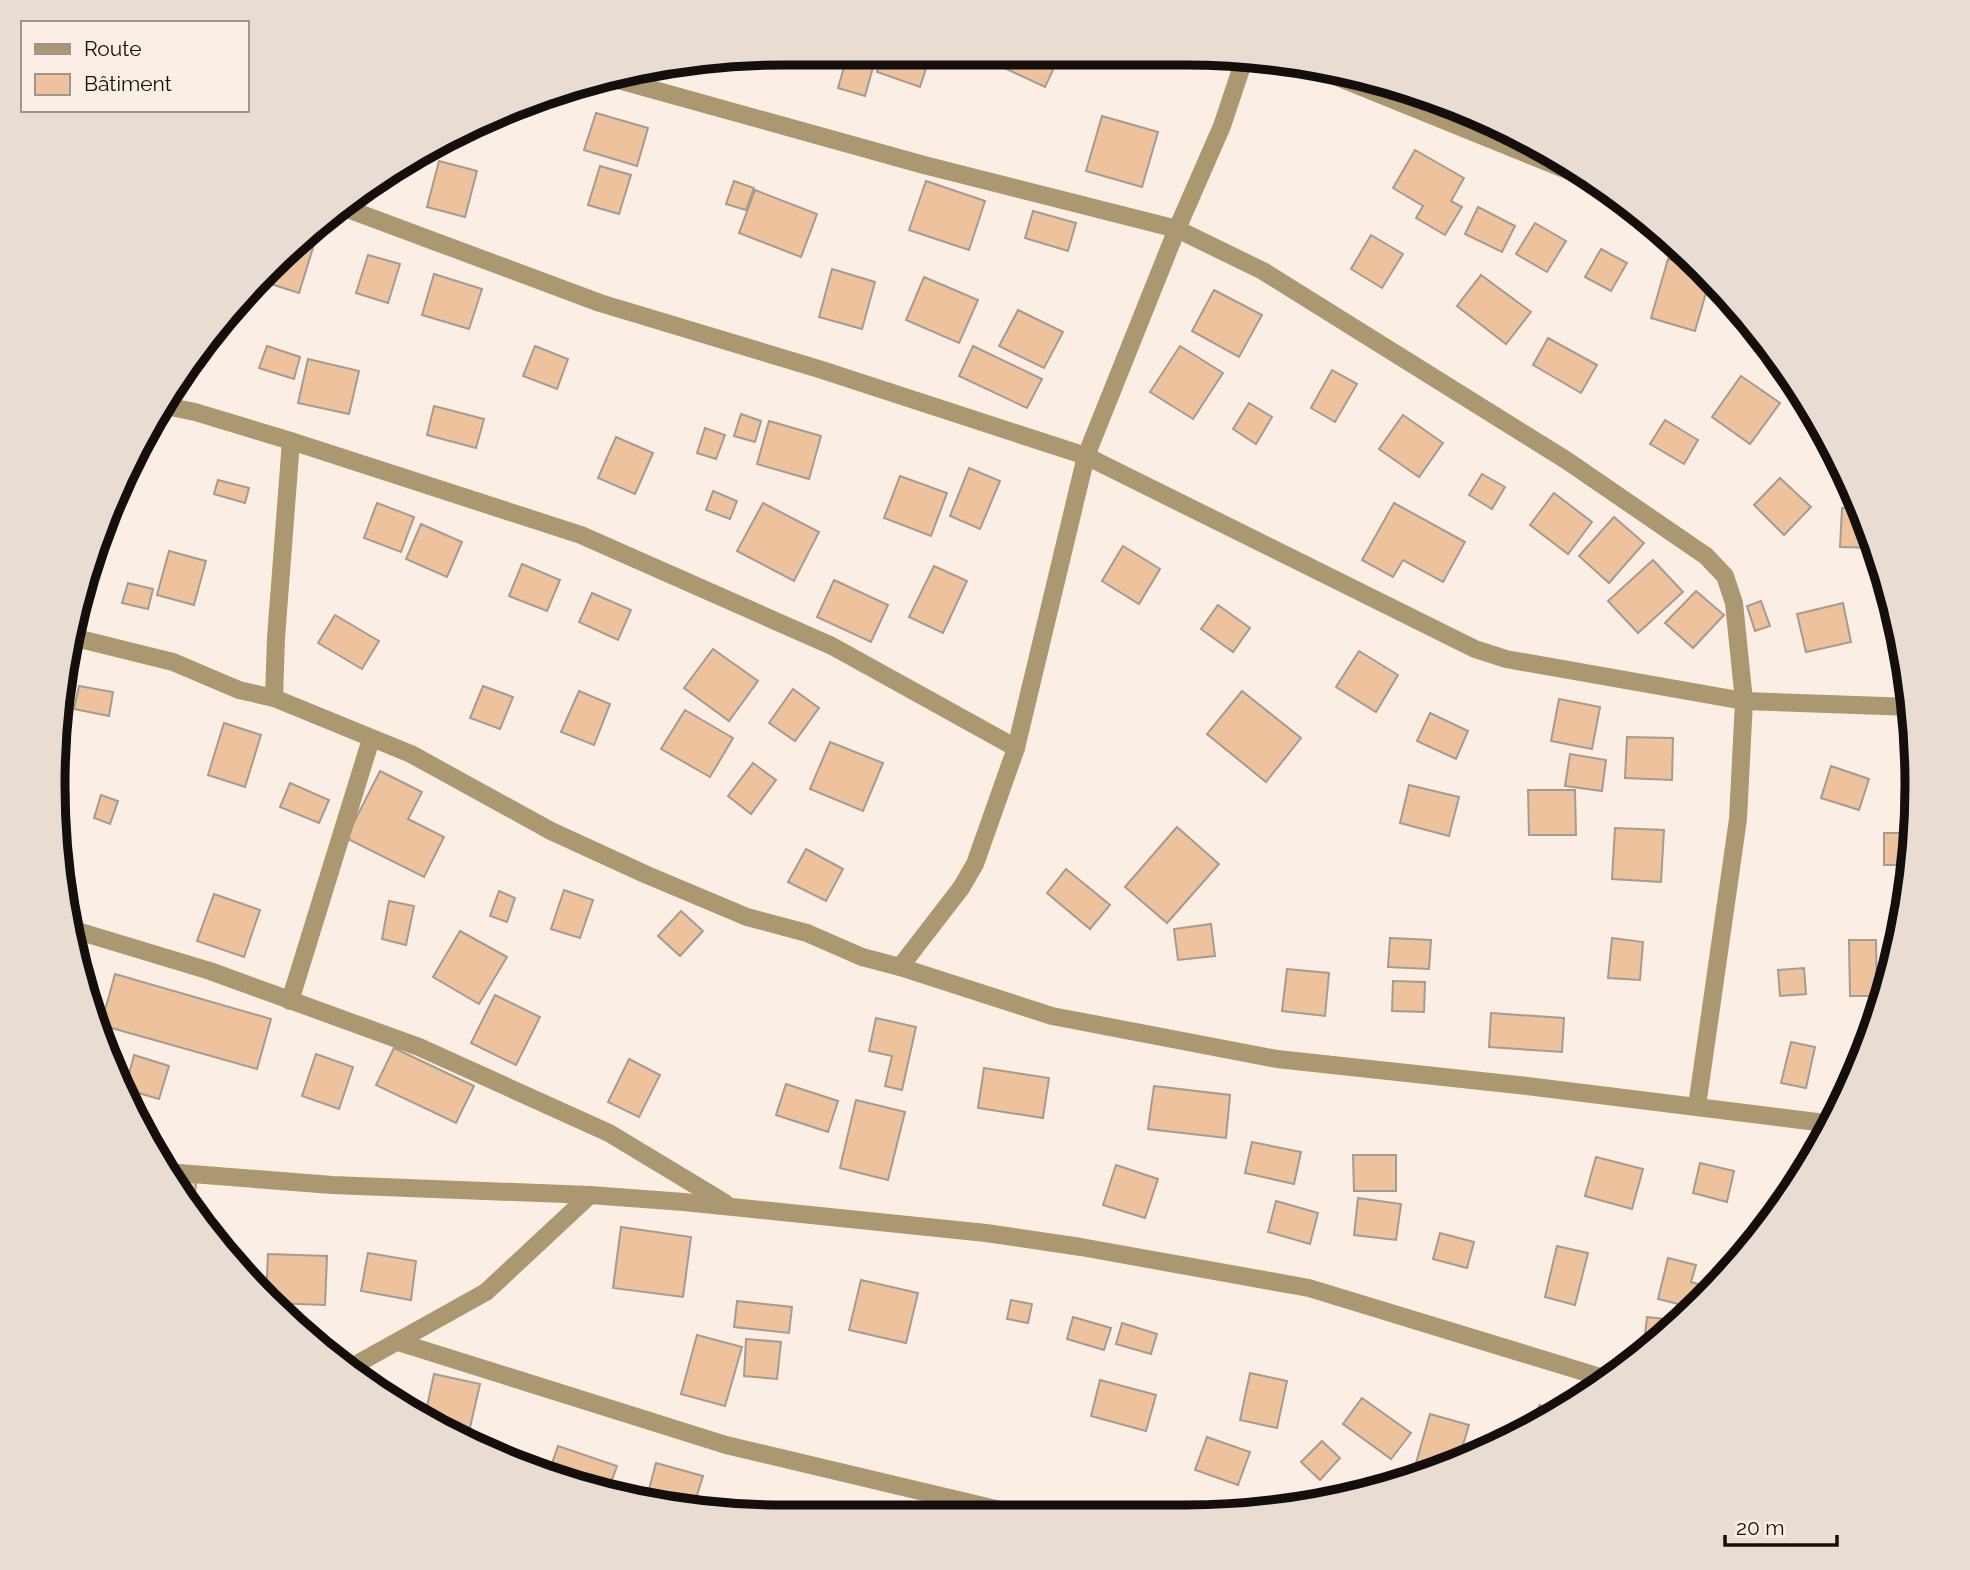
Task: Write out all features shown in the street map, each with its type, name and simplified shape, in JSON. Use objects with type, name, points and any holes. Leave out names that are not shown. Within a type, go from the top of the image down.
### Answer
[{"type":"street","points":[[900,967],[961,888],[975,864],[1016,748],[1086,456],[1177,229],[1223,126],[1242,67]]},
{"type":"street","points":[[628,83],[924,164],[1177,229],[1263,271],[1566,460],[1706,556],[1725,576],[1734,603],[1744,701],[1738,820],[1698,1106]]},
{"type":"street","points":[[1361,87],[1546,162]]},
{"type":"street","points":[[352,211],[600,303],[831,373],[1086,456],[1475,649],[1506,659],[1744,701],[1901,708]]},
{"type":"street","points":[[172,407],[291,441],[581,535],[832,646],[1016,748]]},
{"type":"street","points":[[274,698],[291,441]]},
{"type":"street","points":[[80,639],[173,662],[239,690],[274,698],[411,754],[551,831],[747,917],[807,933],[862,957],[1052,1016],[1277,1059],[1821,1122]]},
{"type":"street","points":[[290,1001],[371,739]]},
{"type":"street","points":[[80,932],[210,971],[419,1047],[608,1133],[731,1206]]},
{"type":"street","points":[[178,1173],[332,1185],[590,1195],[731,1206],[986,1233],[1296,1285],[1596,1376]]},
{"type":"street","points":[[358,1364],[486,1292],[590,1195]]},
{"type":"street","points":[[398,1342],[726,1446],[979,1505]]},
{"type":"building","points":[[845,65],[874,65],[865,96],[838,88]]},
{"type":"building","points":[[879,65],[927,65],[920,87],[877,72]]},
{"type":"building","points":[[998,65],[1055,65],[1045,87]]},
{"type":"building","points":[[596,113],[648,128],[637,166],[584,150]]},
{"type":"building","points":[[1102,116],[1158,132],[1142,187],[1086,171]]},
{"type":"building","points":[[1415,150],[1464,178],[1451,201],[1462,207],[1445,235],[1416,218],[1423,206],[1393,188]]},
{"type":"building","points":[[439,161],[477,171],[465,217],[427,207]]},
{"type":"building","points":[[600,166],[631,175],[619,214],[588,205]]},
{"type":"building","points":[[734,181],[754,188],[746,210],[726,204]]},
{"type":"building","points":[[926,181],[985,201],[969,250],[909,230]]},
{"type":"building","points":[[755,190],[817,214],[801,257],[739,233]]},
{"type":"building","points":[[1478,207],[1515,226],[1502,252],[1465,234]]},
{"type":"building","points":[[1033,211],[1076,223],[1068,251],[1025,238]]},
{"type":"building","points":[[1535,223],[1566,241],[1547,272],[1516,254]]},
{"type":"building","points":[[1371,235],[1403,254],[1382,288],[1351,269]]},
{"type":"building","points":[[316,238],[299,293],[271,284],[276,276]]},
{"type":"building","points":[[1601,249],[1627,263],[1611,291],[1585,277]]},
{"type":"building","points":[[368,255],[400,264],[388,303],[356,293]]},
{"type":"building","points":[[1668,259],[1680,262],[1707,289],[1695,331],[1651,318]]},
{"type":"building","points":[[832,269],[875,282],[862,329],[819,317]]},
{"type":"building","points":[[434,274],[482,289],[469,329],[422,315]]},
{"type":"building","points":[[1481,275],[1531,312],[1506,344],[1457,306]]},
{"type":"building","points":[[924,277],[978,300],[959,343],[906,320]]},
{"type":"building","points":[[1214,290],[1262,315],[1239,357],[1192,331]]},
{"type":"building","points":[[1018,310],[1063,332],[1044,368],[999,346]]},
{"type":"building","points":[[1548,338],[1597,365],[1581,393],[1533,365]]},
{"type":"building","points":[[267,346],[300,357],[294,379],[259,368]]},
{"type":"building","points":[[535,346],[568,359],[557,389],[523,376]]},
{"type":"building","points":[[973,346],[1042,379],[1027,408],[959,376]]},
{"type":"building","points":[[1180,346],[1223,373],[1193,419],[1150,392]]},
{"type":"building","points":[[308,359],[359,371],[349,414],[298,403]]},
{"type":"building","points":[[1332,370],[1357,384],[1335,422],[1311,408]]},
{"type":"building","points":[[1741,376],[1780,403],[1750,444],[1712,417]]},
{"type":"building","points":[[1249,403],[1272,417],[1256,444],[1233,429]]},
{"type":"building","points":[[434,406],[484,419],[476,448],[427,435]]},
{"type":"building","points":[[741,414],[761,421],[755,442],[734,436]]},
{"type":"building","points":[[1403,415],[1443,443],[1419,477],[1379,449]]},
{"type":"building","points":[[1665,420],[1698,440],[1684,464],[1650,444]]},
{"type":"building","points":[[769,421],[821,436],[809,479],[757,464]]},
{"type":"building","points":[[705,428],[725,435],[716,459],[697,453]]},
{"type":"building","points":[[616,437],[653,453],[635,494],[598,478]]},
{"type":"building","points":[[969,468],[1000,481],[980,529],[950,516]]},
{"type":"building","points":[[1482,474],[1505,487],[1492,509],[1469,495]]},
{"type":"building","points":[[900,476],[947,493],[931,536],[884,518]]},
{"type":"building","points":[[1780,478],[1811,507],[1784,535],[1754,505]]},
{"type":"building","points":[[218,480],[249,488],[245,503],[214,494]]},
{"type":"building","points":[[713,491],[737,501],[730,519],[706,510]]},
{"type":"building","points":[[1554,493],[1592,522],[1568,554],[1530,525]]},
{"type":"building","points":[[377,503],[414,517],[401,552],[364,538]]},
{"type":"building","points":[[763,503],[819,532],[794,581],[737,551]]},
{"type":"building","points":[[1394,503],[1465,542],[1443,582],[1403,560],[1393,577],[1362,560]]},
{"type":"building","points":[[1842,508],[1850,508],[1865,548],[1840,547]]},
{"type":"building","points":[[1614,517],[1644,543],[1609,583],[1579,556]]},
{"type":"building","points":[[421,524],[462,542],[447,577],[406,559]]},
{"type":"building","points":[[1123,546],[1160,569],[1139,604],[1102,581]]},
{"type":"building","points":[[169,551],[206,561],[194,605],[157,595]]},
{"type":"building","points":[[1653,560],[1683,592],[1638,633],[1608,601]]},
{"type":"building","points":[[522,564],[560,580],[547,611],[509,596]]},
{"type":"building","points":[[934,566],[967,581],[943,633],[909,617]]},
{"type":"building","points":[[834,580],[888,605],[871,642],[817,617]]},
{"type":"building","points":[[128,583],[153,589],[148,609],[122,603]]},
{"type":"building","points":[[1696,591],[1724,615],[1693,648],[1665,623]]},
{"type":"building","points":[[592,593],[631,610],[618,640],[579,622]]},
{"type":"building","points":[[1761,601],[1770,626],[1755,631],[1747,606]]},
{"type":"building","points":[[1843,603],[1851,642],[1806,652],[1797,614]]},
{"type":"building","points":[[1218,605],[1250,628],[1233,652],[1201,629]]},
{"type":"building","points":[[335,615],[379,641],[362,669],[318,643]]},
{"type":"building","points":[[713,649],[758,681],[729,721],[684,688]]},
{"type":"building","points":[[1359,651],[1398,675],[1376,712],[1336,687]]},
{"type":"building","points":[[79,686],[113,692],[109,716],[74,709]]},
{"type":"building","points":[[483,686],[513,697],[500,729],[470,718]]},
{"type":"building","points":[[793,689],[819,708],[795,741],[769,723]]},
{"type":"building","points":[[579,691],[610,704],[594,745],[561,732]]},
{"type":"building","points":[[1242,691],[1301,738],[1266,782],[1207,734]]},
{"type":"building","points":[[1559,699],[1600,707],[1592,749],[1551,741]]},
{"type":"building","points":[[685,710],[733,738],[710,777],[661,749]]},
{"type":"building","points":[[1430,713],[1468,731],[1456,759],[1417,741]]},
{"type":"building","points":[[224,723],[261,735],[245,787],[208,775]]},
{"type":"building","points":[[1627,737],[1673,738],[1672,780],[1625,778]]},
{"type":"building","points":[[830,742],[883,763],[863,811],[810,789]]},
{"type":"building","points":[[1570,754],[1606,760],[1602,791],[1565,786]]},
{"type":"building","points":[[753,763],[776,780],[751,814],[728,796]]},
{"type":"building","points":[[1831,766],[1869,779],[1859,810],[1821,798]]},
{"type":"building","points":[[380,771],[422,792],[408,819],[444,837],[424,877],[346,838]]},
{"type":"building","points":[[290,783],[329,800],[319,823],[280,807]]},
{"type":"building","points":[[1409,785],[1459,797],[1449,836],[1400,823]]},
{"type":"building","points":[[1528,790],[1575,790],[1576,835],[1529,835]]},
{"type":"building","points":[[101,795],[118,801],[110,824],[94,818]]},
{"type":"building","points":[[1177,827],[1219,864],[1167,923],[1125,887]]},
{"type":"building","points":[[1615,828],[1664,830],[1661,882],[1612,879]]},
{"type":"building","points":[[1884,833],[1904,833],[1900,865],[1884,865]]},
{"type":"building","points":[[806,849],[843,869],[826,901],[788,882]]},
{"type":"building","points":[[1066,869],[1110,905],[1090,929],[1047,893]]},
{"type":"building","points":[[564,890],[593,900],[580,938],[551,929]]},
{"type":"building","points":[[499,891],[515,898],[507,922],[490,916]]},
{"type":"building","points":[[214,894],[260,910],[244,957],[197,941]]},
{"type":"building","points":[[389,901],[414,906],[406,945],[382,939]]},
{"type":"building","points":[[681,911],[703,931],[680,956],[658,936]]},
{"type":"building","points":[[1211,924],[1215,956],[1178,960],[1174,929]]},
{"type":"building","points":[[460,931],[507,957],[479,1004],[433,977]]},
{"type":"building","points":[[1390,938],[1431,940],[1429,969],[1388,967]]},
{"type":"building","points":[[1612,938],[1643,942],[1640,980],[1608,978]]},
{"type":"building","points":[[1849,940],[1876,940],[1877,985],[1873,996],[1850,996]]},
{"type":"building","points":[[1804,968],[1806,994],[1780,996],[1778,970]]},
{"type":"building","points":[[1287,969],[1329,973],[1325,1016],[1282,1011]]},
{"type":"building","points":[[115,974],[271,1019],[257,1069],[107,1027],[103,1017]]},
{"type":"building","points":[[1393,981],[1425,982],[1424,1012],[1392,1011]]},
{"type":"building","points":[[495,995],[540,1017],[516,1065],[471,1043]]},
{"type":"building","points":[[1491,1013],[1564,1018],[1562,1052],[1489,1047]]},
{"type":"building","points":[[876,1018],[916,1027],[902,1090],[885,1086],[892,1056],[869,1051]]},
{"type":"building","points":[[1791,1042],[1815,1047],[1806,1088],[1781,1083]]},
{"type":"building","points":[[394,1048],[474,1086],[456,1123],[376,1085]]},
{"type":"building","points":[[316,1054],[353,1067],[339,1109],[302,1096]]},
{"type":"building","points":[[134,1055],[169,1066],[159,1099],[133,1091],[128,1079]]},
{"type":"building","points":[[629,1059],[660,1075],[639,1117],[608,1102]]},
{"type":"building","points":[[984,1068],[1049,1078],[1043,1118],[978,1108]]},
{"type":"building","points":[[786,1084],[838,1101],[828,1132],[776,1115]]},
{"type":"building","points":[[1154,1086],[1230,1095],[1226,1138],[1148,1129]]},
{"type":"building","points":[[856,1100],[905,1112],[888,1180],[840,1168]]},
{"type":"building","points":[[1252,1142],[1301,1152],[1294,1184],[1245,1173]]},
{"type":"building","points":[[1353,1155],[1396,1155],[1396,1191],[1354,1191]]},
{"type":"building","points":[[1596,1157],[1643,1169],[1632,1209],[1585,1196]]},
{"type":"building","points":[[1700,1163],[1734,1171],[1727,1202],[1693,1193]]},
{"type":"building","points":[[1116,1165],[1158,1179],[1145,1218],[1103,1205]]},
{"type":"building","points":[[183,1180],[196,1182],[195,1194],[193,1194]]},
{"type":"building","points":[[1358,1198],[1401,1204],[1396,1240],[1354,1235]]},
{"type":"building","points":[[1276,1201],[1318,1213],[1310,1244],[1268,1232]]},
{"type":"building","points":[[621,1227],[691,1237],[683,1297],[613,1288]]},
{"type":"building","points":[[1440,1233],[1474,1242],[1467,1268],[1433,1259]]},
{"type":"building","points":[[1557,1246],[1588,1253],[1575,1305],[1545,1297]]},
{"type":"building","points":[[368,1253],[416,1261],[411,1300],[361,1291]]},
{"type":"building","points":[[268,1254],[327,1256],[325,1305],[286,1304],[267,1284]]},
{"type":"building","points":[[1668,1258],[1696,1265],[1691,1282],[1703,1285],[1683,1305],[1658,1299]]},
{"type":"building","points":[[861,1280],[918,1293],[906,1343],[849,1330]]},
{"type":"building","points":[[1011,1300],[1032,1304],[1028,1323],[1007,1319]]},
{"type":"building","points":[[737,1301],[792,1307],[789,1333],[734,1327]]},
{"type":"building","points":[[1073,1317],[1111,1328],[1104,1350],[1067,1339]]},
{"type":"building","points":[[1647,1317],[1668,1319],[1660,1327],[1644,1339]]},
{"type":"building","points":[[1122,1323],[1157,1334],[1151,1354],[1116,1344]]},
{"type":"building","points":[[697,1335],[742,1347],[725,1406],[681,1394]]},
{"type":"building","points":[[746,1339],[781,1342],[777,1379],[744,1376]]},
{"type":"building","points":[[1250,1373],[1287,1381],[1277,1428],[1240,1420]]},
{"type":"building","points":[[434,1374],[480,1384],[469,1432],[426,1410]]},
{"type":"building","points":[[1100,1380],[1156,1395],[1146,1431],[1091,1416]]},
{"type":"building","points":[[1362,1398],[1411,1433],[1391,1459],[1343,1424]]},
{"type":"building","points":[[1540,1405],[1545,1409],[1545,1409],[1532,1416]]},
{"type":"building","points":[[1430,1414],[1469,1425],[1461,1450],[1415,1468]]},
{"type":"building","points":[[1207,1437],[1250,1452],[1238,1485],[1195,1470]]},
{"type":"building","points":[[1322,1441],[1340,1458],[1320,1480],[1301,1462]]},
{"type":"building","points":[[558,1446],[617,1466],[610,1484],[551,1466]]},
{"type":"building","points":[[656,1463],[703,1476],[696,1499],[648,1492]]}]
